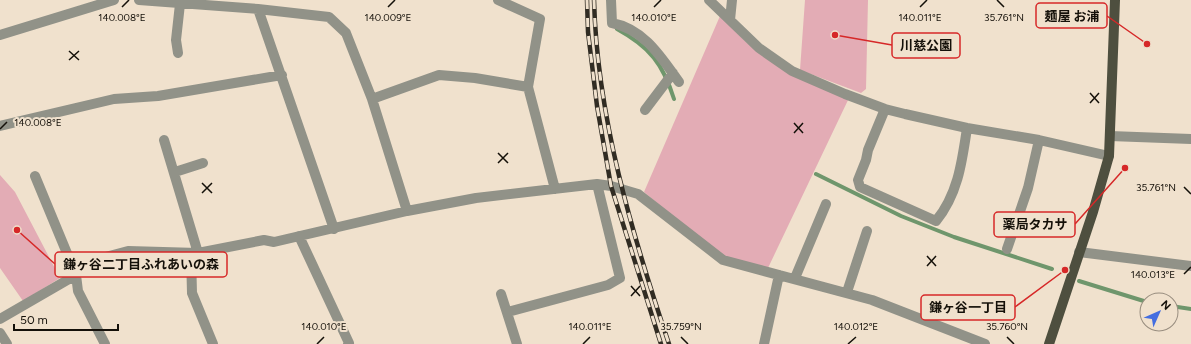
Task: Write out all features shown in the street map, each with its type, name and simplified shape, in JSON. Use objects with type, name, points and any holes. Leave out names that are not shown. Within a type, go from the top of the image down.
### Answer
[{"type":"main road","points":[[1049,344],[1070,276],[1093,212],[1108,156],[1115,0]]},
{"type":"street","points":[[0,35],[114,0]]},
{"type":"street","points":[[139,0],[258,9],[330,17],[346,33],[372,99],[407,211]]},
{"type":"street","points":[[498,0],[540,19],[528,87],[555,189]]},
{"type":"street","points":[[611,0],[612,23],[625,25],[647,41],[679,82]]},
{"type":"street","points":[[709,0],[758,48],[792,71],[885,109],[967,128],[1039,140],[1108,156]]},
{"type":"street","points":[[730,20],[732,0]]},
{"type":"street","points":[[178,52],[176,40],[180,4]]},
{"type":"street","points":[[258,9],[334,229]]},
{"type":"street","points":[[645,110],[673,73]]},
{"type":"street","points":[[0,126],[114,99],[158,96],[282,75]]},
{"type":"street","points":[[372,99],[438,75],[475,78],[528,87]]},
{"type":"street","points":[[885,109],[868,150],[866,160],[858,180],[860,187],[936,221],[959,179],[967,128]]},
{"type":"street","points":[[1110,136],[1191,139]]},
{"type":"street","points":[[164,140],[175,172],[194,253],[192,293],[212,344]]},
{"type":"street","points":[[1008,249],[1028,188],[1039,140]]},
{"type":"street","points":[[175,172],[203,163]]},
{"type":"street","points":[[35,176],[76,275],[78,291],[105,344]]},
{"type":"street","points":[[508,312],[608,286],[620,278],[597,184]]},
{"type":"street","points":[[0,319],[76,275],[98,259],[128,251],[194,253],[264,240],[274,242],[407,211],[476,198],[597,184],[611,186],[638,194],[723,260],[795,278],[872,300],[973,342],[985,344]]},
{"type":"street","points":[[795,278],[826,204]]},
{"type":"street","points":[[847,292],[867,231]]},
{"type":"street","points":[[299,236],[349,343],[348,344]]},
{"type":"street","points":[[1079,252],[1191,266]]},
{"type":"street","points":[[764,344],[779,274]]},
{"type":"street","points":[[501,294],[517,344]]},
{"type":"street","points":[[0,333],[7,344]]},
{"type":"shaded area","points":[[805,0],[868,0],[866,89],[861,93],[800,70]]},
{"type":"shaded area","points":[[720,16],[747,43],[849,98],[768,268],[726,257],[694,234],[644,192]]},
{"type":"shaded area","points":[[0,175],[15,192],[60,278],[23,301],[0,268]]},
{"type":"waterway","points":[[617,29],[647,50],[654,58],[665,76],[674,99]]},
{"type":"waterway","points":[[816,174],[901,216],[954,237],[1052,269]]},
{"type":"waterway","points":[[1079,281],[1139,300]]},
{"type":"waterway","points":[[1179,307],[1191,309]]},
{"type":"railway","points":[[587,0],[588,32],[597,106],[611,186],[661,344]]},
{"type":"railway","points":[[594,0],[602,88],[609,131],[630,218],[669,344]]},
{"type":"place","name":"川慈公園","points":[[835,35]]},
{"type":"place","name":"麺屋 お浦","points":[[1147,44]]},
{"type":"place","name":"薬局タカサ","points":[[1125,168]]},
{"type":"place","name":"鎌ヶ谷二丁目ふれあいの森","points":[[17,230]]},
{"type":"place","name":"鎌ヶ谷一丁目","points":[[1065,270]]}]
